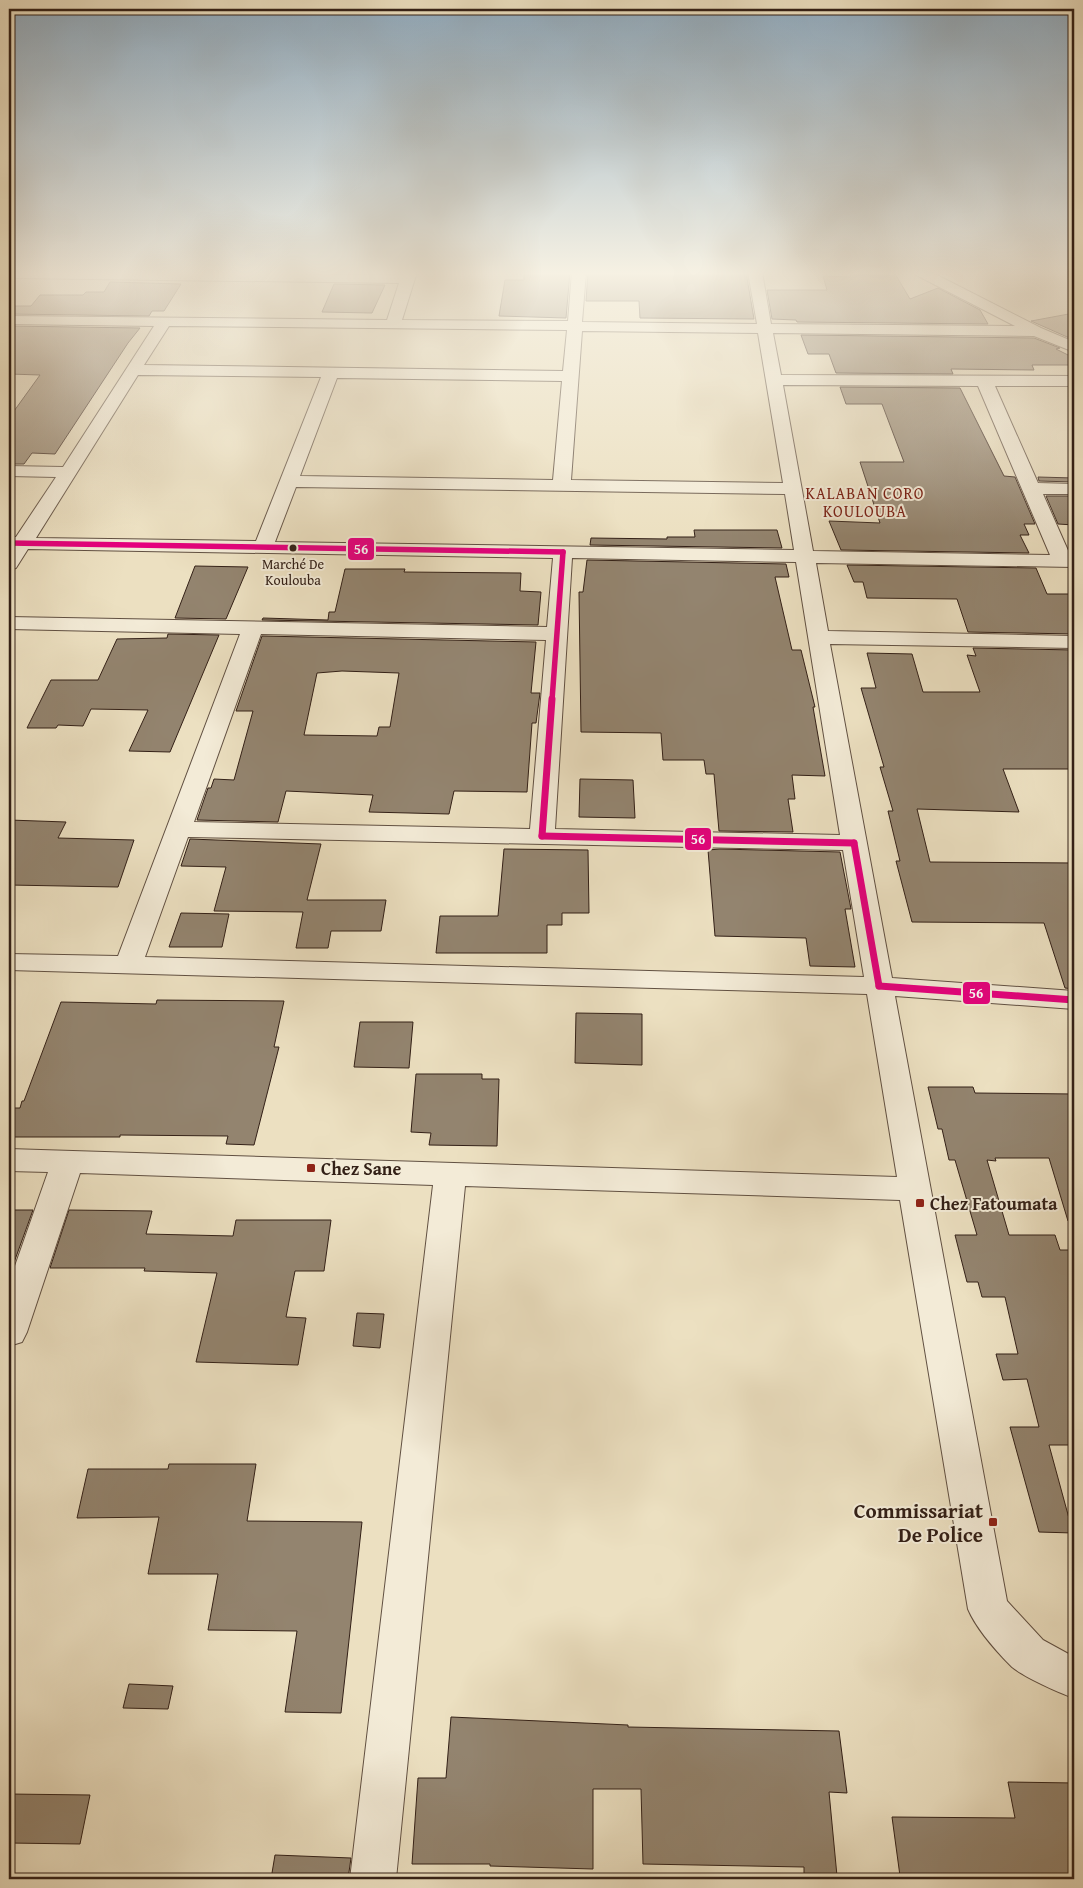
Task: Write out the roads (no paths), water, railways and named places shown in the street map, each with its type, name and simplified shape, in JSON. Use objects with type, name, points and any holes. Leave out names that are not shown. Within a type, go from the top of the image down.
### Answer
[{"type":"street","points":[[9,564],[16,543],[68,472],[140,360]]},
{"type":"street","points":[[562,485],[572,360]]},
{"type":"street","points":[[770,360],[988,1608],[1028,1654],[1074,1678]]},
{"type":"street","points":[[134,370],[571,376]]},
{"type":"street","points":[[263,547],[331,373]]},
{"type":"street","points":[[774,380],[1074,381]]},
{"type":"street","points":[[16,543],[1069,561],[1032,488],[985,382]]},
{"type":"street","points":[[9,472],[68,472]]},
{"type":"street","points":[[289,481],[792,489]]},
{"type":"street","points":[[1032,488],[1074,489]]},
{"type":"street","points":[[542,836],[563,552]]},
{"type":"street","points":[[9,623],[557,634]]},
{"type":"street","points":[[128,966],[253,628]]},
{"type":"street","points":[[818,637],[1074,642]]},
{"type":"street","points":[[179,828],[854,843]]},
{"type":"street","points":[[9,962],[879,986],[1074,1000]]},
{"type":"street","points":[[9,1160],[915,1189]]},
{"type":"street","points":[[9,1332],[68,1162]]},
{"type":"street","points":[[373,1879],[450,1174]]},
{"type":"place","name":"Marché De Koulouba","points":[[293,548]]},
{"type":"place","name":"Chez Sane","points":[[311,1168]]},
{"type":"place","name":"Chez Fatoumata","points":[[920,1203]]},
{"type":"place","name":"Commissariat De Police","points":[[993,1522]]},
{"type":"district","name":"KALABAN CORO KOULOUBA","points":[[865,502]]}]
